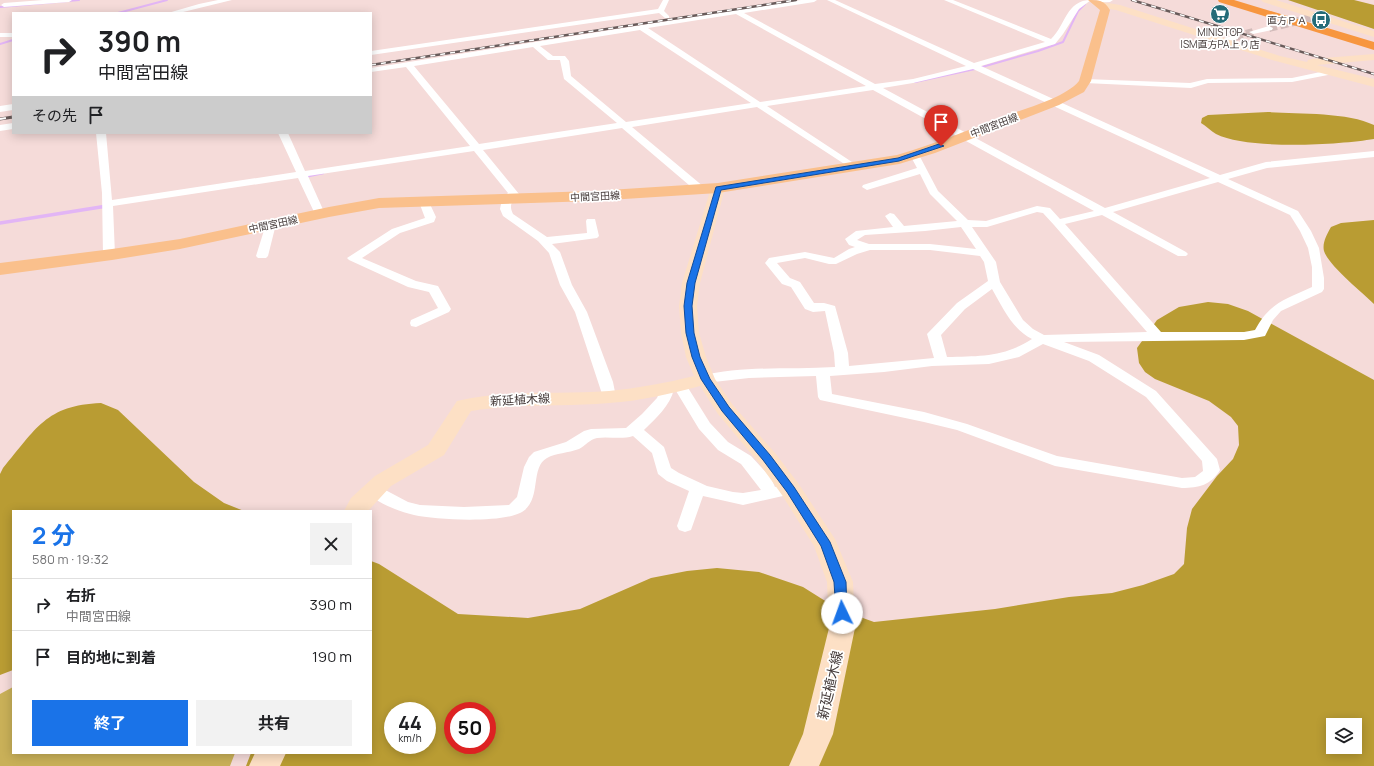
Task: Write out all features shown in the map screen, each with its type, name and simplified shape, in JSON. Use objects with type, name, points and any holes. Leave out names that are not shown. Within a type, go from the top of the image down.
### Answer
[{"type":"highway","points":[[1223,0],[1374,48]]},
{"type":"highway","points":[[1236,0],[1374,42]]},
{"type":"highway","points":[[1322,33],[1374,48]]},
{"type":"main road","points":[[1266,0],[1316,17],[1374,34]]},
{"type":"main road","points":[[1098,1],[1220,41],[1298,64],[1374,83]]},
{"type":"main road","points":[[1086,81],[1105,10],[1098,1]]},
{"type":"main road","points":[[1298,64],[1374,57]]},
{"type":"main road","name":"中間宮田線","points":[[0,269],[110,255],[180,244],[271,224],[379,203],[593,196],[718,188],[899,159],[915,156],[1054,102],[1073,93],[1086,81]]},
{"type":"main road","name":"新延植木線","points":[[718,188],[691,283],[688,306],[690,333],[696,357],[705,379],[725,409],[767,458],[781,491],[826,545],[840,582],[842,628],[818,734],[804,766]]},
{"type":"main road","name":"新延植木線","points":[[356,510],[359,504],[383,481],[436,450],[464,406],[497,400],[609,397],[674,388],[705,379]]},
{"type":"main road","points":[[264,766],[270,754]]},
{"type":"street","points":[[2,6],[11,0]]},
{"type":"street","points":[[2,6],[69,0]]},
{"type":"street","points":[[175,12],[229,0]]},
{"type":"street","points":[[660,11],[666,0]]},
{"type":"street","points":[[372,70],[814,0]]},
{"type":"street","points":[[705,379],[744,374],[823,372],[942,362],[974,362],[1000,359],[1028,349],[1042,340],[1157,336],[1244,336],[1260,333],[1267,319],[1277,308],[1318,289],[1319,269],[1317,259],[1306,230],[1294,213],[830,0]]},
{"type":"street","points":[[947,0],[1052,42]]},
{"type":"street","points":[[107,204],[476,147],[759,106],[930,78],[1052,42],[1064,29],[1079,3],[1098,1]]},
{"type":"street","points":[[372,53],[660,11],[675,22]]},
{"type":"street","points":[[738,13],[1182,254]]},
{"type":"street","points":[[642,28],[852,166]]},
{"type":"street","points":[[1253,32],[1270,28]]},
{"type":"street","points":[[0,35],[12,35]]},
{"type":"street","points":[[1220,41],[1235,37]]},
{"type":"street","points":[[535,45],[551,58],[562,58],[564,61],[567,78],[700,189]]},
{"type":"street","points":[[408,64],[514,194],[507,199],[505,210],[508,216],[544,241],[554,252],[566,285],[581,312],[606,382],[609,397]]},
{"type":"street","points":[[1086,81],[1191,86],[1207,81],[1221,80],[1292,80],[1330,72]]},
{"type":"street","points":[[0,109],[12,107]]},
{"type":"street","points":[[0,128],[12,126]]},
{"type":"street","points":[[101,134],[110,255]]},
{"type":"street","points":[[283,134],[320,214]]},
{"type":"street","points":[[1058,223],[1104,212],[1266,164],[1374,154]]},
{"type":"street","points":[[823,372],[825,397],[924,416],[962,426],[1055,461],[1182,483],[1195,483],[1205,480],[1212,470],[1209,459],[1151,394],[1094,358],[1042,340],[1028,332],[1018,322],[994,282],[990,262],[961,218],[939,198],[915,156]]},
{"type":"street","points":[[867,187],[881,184],[904,173],[923,170]]},
{"type":"street","points":[[416,323],[445,309],[434,289],[412,284],[353,258],[396,231],[430,220],[431,217],[424,202]]},
{"type":"street","points":[[983,253],[930,247],[870,247],[853,243],[851,239],[860,233],[865,232],[901,230],[964,223],[987,224],[1037,209],[1046,210],[1157,336]]},
{"type":"street","points":[[890,216],[901,230]]},
{"type":"street","points":[[544,241],[593,236],[591,221]]},
{"type":"street","points":[[262,256],[271,224]]},
{"type":"street","points":[[842,370],[840,352],[831,309],[824,307],[813,308],[809,306],[796,285],[786,281],[771,264],[773,260],[806,255],[829,261],[836,261],[853,251],[870,247]]},
{"type":"street","points":[[930,247],[936,260]]},
{"type":"street","points":[[942,362],[934,334],[961,306],[994,282]]},
{"type":"street","points":[[374,490],[411,509],[434,512],[504,512],[515,509],[523,501],[528,491],[534,460],[539,456],[575,445],[589,434],[601,432],[628,433],[635,430],[674,388],[704,426],[723,446],[746,460],[765,482],[781,491]]},
{"type":"street","points":[[635,430],[659,451],[664,470],[673,477],[698,488],[733,498],[743,499],[781,491]]},
{"type":"street","points":[[685,526],[698,488]]},
{"type":"shaded area","points":[[1288,0],[1354,0],[1374,5],[1374,29]]},
{"type":"shaded area","points":[[1268,112],[1337,116],[1363,121],[1374,125],[1374,139],[1339,143],[1294,145],[1249,142],[1230,139],[1216,134],[1201,123],[1202,118],[1208,115]]},
{"type":"shaded area","points":[[1374,220],[1374,304],[1346,279],[1332,264],[1324,251],[1324,245],[1325,239],[1331,227],[1341,223]]},
{"type":"shaded area","points":[[1208,302],[1228,304],[1248,311],[1374,380],[1374,766],[246,766],[251,754],[372,754],[372,561],[379,564],[458,614],[528,618],[580,609],[651,578],[687,571],[717,568],[759,572],[803,587],[838,609],[874,622],[995,609],[1069,597],[1112,593],[1143,585],[1174,574],[1184,564],[1187,528],[1192,509],[1217,476],[1233,459],[1239,445],[1238,426],[1231,417],[1209,401],[1155,379],[1145,372],[1139,363],[1137,348],[1157,320],[1179,307]]},
{"type":"shaded area","points":[[101,403],[118,410],[194,482],[224,503],[242,510],[12,510],[12,670],[0,675],[0,474],[24,442],[44,422],[55,414],[82,405]]},
{"type":"shaded area","points":[[12,688],[12,754],[235,754],[230,766],[0,766],[0,694]]},
{"type":"waterway","points":[[0,7],[79,0]]},
{"type":"waterway","points":[[122,12],[167,0]]},
{"type":"waterway","points":[[915,82],[975,69],[1038,51],[1063,42],[1078,11],[1085,4]]},
{"type":"waterway","points":[[0,44],[12,40]]},
{"type":"waterway","points":[[304,177],[323,173]]},
{"type":"waterway","points":[[0,223],[107,206],[102,207]]},
{"type":"tunnel","points":[[1269,28],[1314,17]]},
{"type":"tunnel","points":[[1235,37],[1253,32]]},
{"type":"railway","points":[[372,65],[796,0]]},
{"type":"railway","points":[[1132,0],[1374,74]]},
{"type":"railway","points":[[0,119],[12,117]]},
{"type":"place","name":"MINISTOP ISM直方PA上り店","points":[[1220,14]]},
{"type":"place","name":"直方ＰＡ","points":[[1321,20]]},
{"type":"route","points":[[842,613],[840,582],[826,545],[790,489],[767,458],[725,409],[705,379],[696,357],[690,333],[688,306],[691,283],[718,188],[915,156],[941,146]]}]
